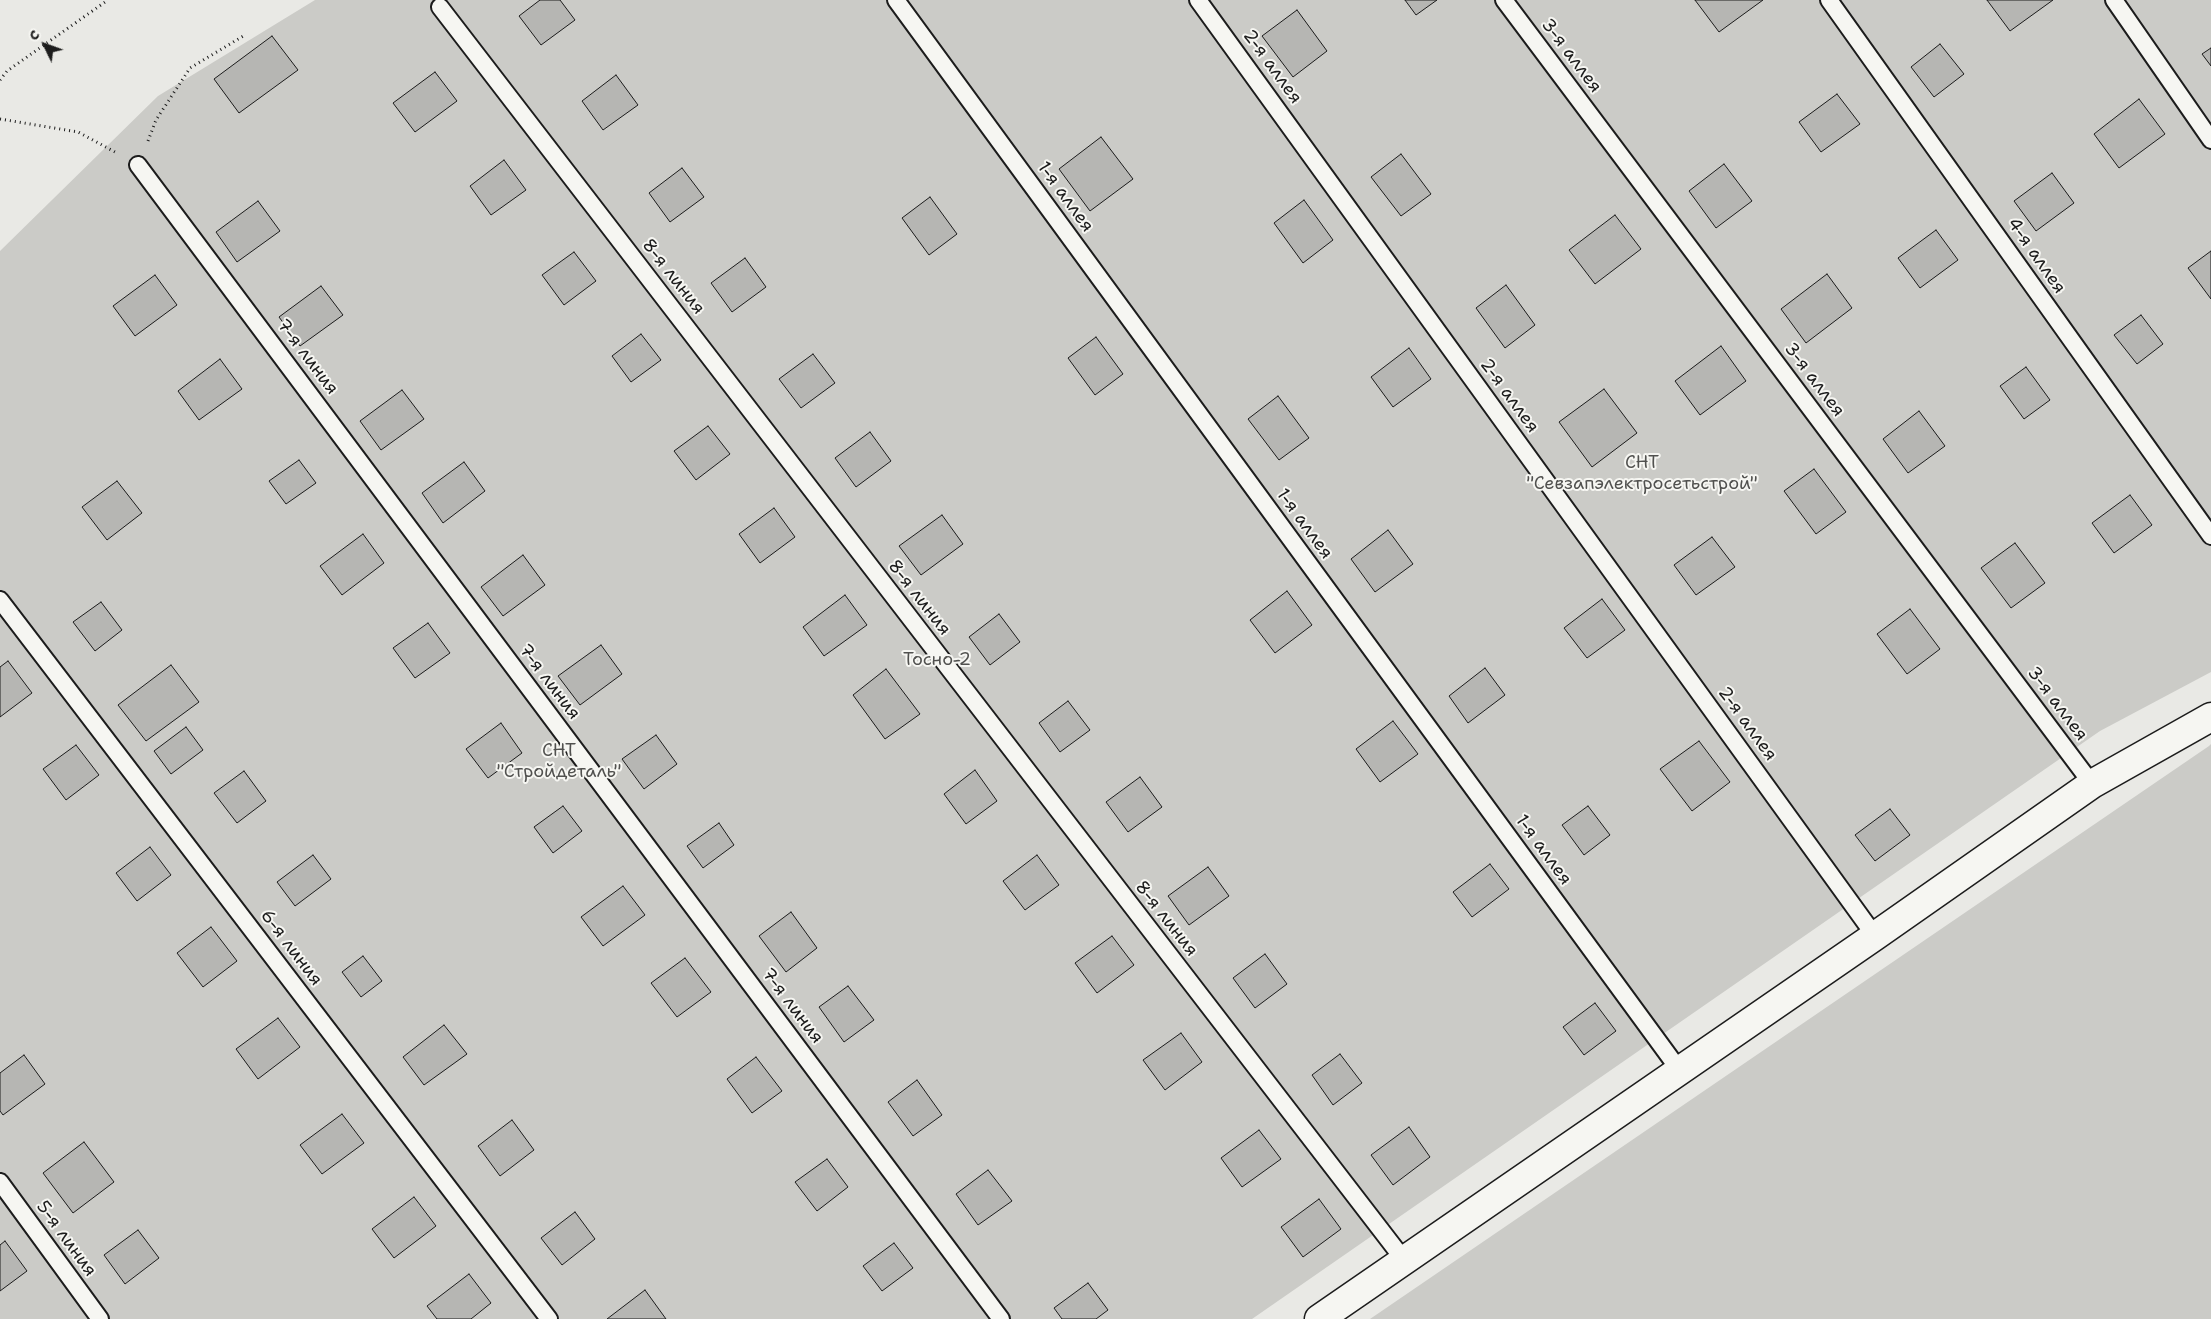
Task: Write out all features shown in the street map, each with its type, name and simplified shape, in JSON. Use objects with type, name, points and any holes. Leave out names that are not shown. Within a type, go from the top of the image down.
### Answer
[{"type":"street","points":[[1319,1319],[1876,936],[2092,784],[2211,717]]},
{"type":"lane","name":"1-я аллея","points":[[896,0],[1680,1071]]},
{"type":"lane","name":"2-я аллея","points":[[1198,0],[1876,936]]},
{"type":"lane","name":"3-я аллея","points":[[1504,0],[2092,784]]},
{"type":"lane","name":"4-я аллея","points":[[1829,0],[2211,536]]},
{"type":"lane","points":[[2114,0],[2211,140]]},
{"type":"lane","name":"8-я линия","points":[[440,7],[1404,1260]]},
{"type":"lane","name":"7-я линия","points":[[138,165],[1001,1319]]},
{"type":"lane","name":"6-я линия","points":[[0,600],[549,1319]]},
{"type":"lane","name":"5-я линия","points":[[0,1182],[100,1319]]},
{"type":"path","points":[[0,80],[7,72],[108,0]]},
{"type":"path","points":[[0,119],[78,132],[138,165],[156,120],[190,68],[245,35]]},
{"type":"green space","name":"Тосно-2","points":[[315,0],[2211,0],[2211,672],[2100,731],[1252,1319],[0,1319],[0,251],[158,96]]},
{"type":"green space","points":[[2211,744],[2211,1319],[1370,1319],[2209,746]]},
{"type":"building","points":[[540,0],[560,0],[575,20],[541,45],[519,16]]},
{"type":"building","points":[[1405,0],[1437,0],[1416,15]]},
{"type":"building","points":[[1695,0],[1763,0],[1719,32]]},
{"type":"building","points":[[1987,0],[2053,0],[2010,31]]},
{"type":"building","points":[[1297,10],[1327,51],[1293,77],[1262,36]]},
{"type":"building","points":[[272,36],[298,70],[239,113],[214,79]]},
{"type":"building","points":[[1940,44],[1964,74],[1934,97],[1911,67]]},
{"type":"building","points":[[2211,48],[2211,66],[2202,54]]},
{"type":"building","points":[[435,72],[457,101],[415,132],[393,103]]},
{"type":"building","points":[[616,75],[638,105],[603,130],[582,101]]},
{"type":"building","points":[[1837,94],[1860,124],[1821,152],[1799,122]]},
{"type":"building","points":[[2139,99],[2165,134],[2119,168],[2094,134]]},
{"type":"building","points":[[1101,137],[1133,179],[1090,211],[1059,169]]},
{"type":"building","points":[[1401,154],[1431,194],[1401,216],[1371,177]]},
{"type":"building","points":[[504,160],[526,190],[491,215],[470,186]]},
{"type":"building","points":[[1724,164],[1752,201],[1716,228],[1689,191]]},
{"type":"building","points":[[682,168],[704,197],[670,222],[649,193]]},
{"type":"building","points":[[2052,173],[2074,203],[2036,231],[2014,201]]},
{"type":"building","points":[[930,197],[957,234],[929,255],[902,218]]},
{"type":"building","points":[[1304,200],[1333,240],[1303,263],[1274,223]]},
{"type":"building","points":[[258,201],[280,231],[237,262],[216,232]]},
{"type":"building","points":[[1615,215],[1641,249],[1595,284],[1569,250]]},
{"type":"building","points":[[1936,230],[1958,260],[1920,288],[1898,258]]},
{"type":"building","points":[[2211,251],[2211,299],[2188,268]]},
{"type":"building","points":[[574,252],[596,281],[564,305],[542,275]]},
{"type":"building","points":[[745,258],[766,287],[732,312],[711,283]]},
{"type":"building","points":[[1827,274],[1852,308],[1806,343],[1781,309]]},
{"type":"building","points":[[155,275],[177,305],[135,336],[113,306]]},
{"type":"building","points":[[1506,285],[1535,325],[1505,348],[1476,308]]},
{"type":"building","points":[[321,286],[343,315],[300,346],[279,317]]},
{"type":"building","points":[[2141,315],[2163,344],[2137,364],[2114,335]]},
{"type":"building","points":[[641,334],[661,360],[631,382],[612,356]]},
{"type":"building","points":[[1096,337],[1123,374],[1095,395],[1068,358]]},
{"type":"building","points":[[1721,346],[1746,381],[1700,415],[1675,381]]},
{"type":"building","points":[[1409,348],[1431,379],[1393,407],[1371,377]]},
{"type":"building","points":[[813,354],[835,383],[801,408],[779,379]]},
{"type":"building","points":[[220,359],[242,389],[199,420],[178,391]]},
{"type":"building","points":[[2026,367],[2050,400],[2024,419],[2000,386]]},
{"type":"building","points":[[1604,389],[1637,433],[1592,467],[1559,422]]},
{"type":"building","points":[[402,390],[424,419],[381,450],[360,421]]},
{"type":"building","points":[[1278,396],[1309,438],[1279,460],[1248,419]]},
{"type":"building","points":[[1919,411],[1945,446],[1908,473],[1883,439]]},
{"type":"building","points":[[708,426],[730,454],[696,480],[674,451]]},
{"type":"building","points":[[870,432],[891,461],[856,487],[835,458]]},
{"type":"building","points":[[299,460],[316,483],[286,504],[269,481]]},
{"type":"building","points":[[464,462],[485,491],[443,523],[422,493]]},
{"type":"building","points":[[1814,469],[1846,512],[1816,534],[1784,491]]},
{"type":"building","points":[[117,481],[142,513],[107,540],[82,507]]},
{"type":"building","points":[[2130,495],[2152,525],[2114,553],[2092,523]]},
{"type":"building","points":[[774,508],[795,537],[760,563],[739,534]]},
{"type":"building","points":[[942,515],[963,544],[921,575],[899,546]]},
{"type":"building","points":[[1388,530],[1413,564],[1375,592],[1351,559]]},
{"type":"building","points":[[363,534],[384,563],[342,595],[320,566]]},
{"type":"building","points":[[1712,537],[1735,567],[1696,595],[1674,565]]},
{"type":"building","points":[[2015,543],[2045,583],[2011,608],[1981,568]]},
{"type":"building","points":[[523,555],[545,585],[503,616],[481,587]]},
{"type":"building","points":[[1287,591],[1312,625],[1275,653],[1250,620]]},
{"type":"building","points":[[845,595],[867,625],[824,656],[803,627]]},
{"type":"building","points":[[1602,599],[1625,630],[1587,658],[1564,628]]},
{"type":"building","points":[[101,602],[122,630],[95,651],[73,622]]},
{"type":"building","points":[[1910,609],[1940,649],[1907,674],[1877,634]]},
{"type":"building","points":[[999,614],[1020,642],[990,665],[969,637]]},
{"type":"building","points":[[428,623],[450,653],[415,678],[393,648]]},
{"type":"building","points":[[601,645],[622,674],[580,705],[558,676]]},
{"type":"building","points":[[8,661],[32,693],[0,717],[0,667]]},
{"type":"building","points":[[171,665],[199,702],[146,741],[118,705]]},
{"type":"building","points":[[1485,668],[1505,695],[1468,723],[1449,696]]},
{"type":"building","points":[[886,669],[920,714],[885,739],[853,695]]},
{"type":"building","points":[[1068,701],[1090,730],[1060,752],[1039,723]]},
{"type":"building","points":[[1393,721],[1418,754],[1380,782],[1356,749]]},
{"type":"building","points":[[501,723],[522,753],[488,778],[466,749]]},
{"type":"building","points":[[186,727],[203,750],[171,774],[154,751]]},
{"type":"building","points":[[656,735],[677,764],[644,789],[622,759]]},
{"type":"building","points":[[1699,741],[1730,782],[1692,811],[1660,769]]},
{"type":"building","points":[[76,745],[99,775],[66,800],[43,769]]},
{"type":"building","points":[[975,770],[997,801],[966,824],[944,794]]},
{"type":"building","points":[[244,771],[266,801],[237,823],[214,793]]},
{"type":"building","points":[[1140,777],[1162,807],[1128,832],[1106,802]]},
{"type":"building","points":[[563,806],[582,831],[553,853],[534,827]]},
{"type":"building","points":[[1588,806],[1610,835],[1584,855],[1562,825]]},
{"type":"building","points":[[1890,809],[1910,835],[1875,861],[1855,835]]},
{"type":"building","points":[[719,823],[734,845],[703,868],[687,846]]},
{"type":"building","points":[[150,847],[171,875],[137,901],[116,873]]},
{"type":"building","points":[[313,855],[331,879],[295,906],[277,882]]},
{"type":"building","points":[[1037,855],[1059,885],[1025,910],[1003,881]]},
{"type":"building","points":[[1490,864],[1509,889],[1472,917],[1453,892]]},
{"type":"building","points":[[1208,867],[1229,896],[1189,925],[1168,896]]},
{"type":"building","points":[[623,886],[645,915],[603,946],[581,917]]},
{"type":"building","points":[[791,912],[817,948],[786,972],[759,936]]},
{"type":"building","points":[[211,927],[237,961],[203,987],[177,953]]},
{"type":"building","points":[[1112,936],[1134,965],[1097,993],[1075,963]]},
{"type":"building","points":[[1265,954],[1287,984],[1255,1008],[1233,978]]},
{"type":"building","points":[[363,956],[382,981],[361,997],[342,972]]},
{"type":"building","points":[[685,958],[711,992],[677,1017],[651,983]]},
{"type":"building","points":[[848,986],[874,1020],[844,1042],[819,1007]]},
{"type":"building","points":[[1595,1003],[1616,1031],[1584,1055],[1563,1027]]},
{"type":"building","points":[[278,1018],[300,1047],[258,1079],[236,1049]]},
{"type":"building","points":[[444,1025],[467,1054],[424,1085],[403,1057]]},
{"type":"building","points":[[1181,1033],[1202,1062],[1165,1090],[1143,1060]]},
{"type":"building","points":[[1340,1054],[1362,1083],[1333,1105],[1312,1075]]},
{"type":"building","points":[[24,1055],[45,1084],[3,1115],[0,1111],[0,1073]]},
{"type":"building","points":[[756,1057],[782,1091],[752,1113],[727,1079]]},
{"type":"building","points":[[917,1080],[942,1115],[913,1136],[888,1102]]},
{"type":"building","points":[[342,1114],[364,1143],[322,1174],[300,1145]]},
{"type":"building","points":[[512,1120],[534,1150],[500,1176],[478,1146]]},
{"type":"building","points":[[1409,1127],[1430,1157],[1393,1185],[1371,1155]]},
{"type":"building","points":[[1259,1130],[1281,1159],[1242,1187],[1221,1158]]},
{"type":"building","points":[[84,1142],[114,1182],[73,1213],[43,1173]]},
{"type":"building","points":[[827,1159],[848,1187],[817,1211],[795,1182]]},
{"type":"building","points":[[988,1170],[1012,1201],[978,1225],[956,1194]]},
{"type":"building","points":[[414,1197],[436,1226],[394,1258],[372,1229]]},
{"type":"building","points":[[1319,1199],[1341,1229],[1303,1257],[1281,1227]]},
{"type":"building","points":[[575,1212],[595,1239],[562,1265],[541,1238]]},
{"type":"building","points":[[138,1230],[159,1258],[125,1284],[104,1255]]},
{"type":"building","points":[[5,1241],[27,1271],[0,1291],[0,1245]]},
{"type":"building","points":[[894,1243],[913,1268],[882,1291],[863,1266]]},
{"type":"building","points":[[469,1274],[491,1303],[471,1319],[437,1319],[427,1306]]},
{"type":"building","points":[[1088,1283],[1108,1310],[1096,1319],[1062,1319],[1054,1308]]},
{"type":"building","points":[[645,1290],[666,1319],[607,1319]]},
{"type":"park label","name":"СНТ \"Севзапэлектросетьстрой\"","points":[[1642,473]]},
{"type":"park label","name":"СНТ \"Стройдеталь\"","points":[[559,761]]}]
